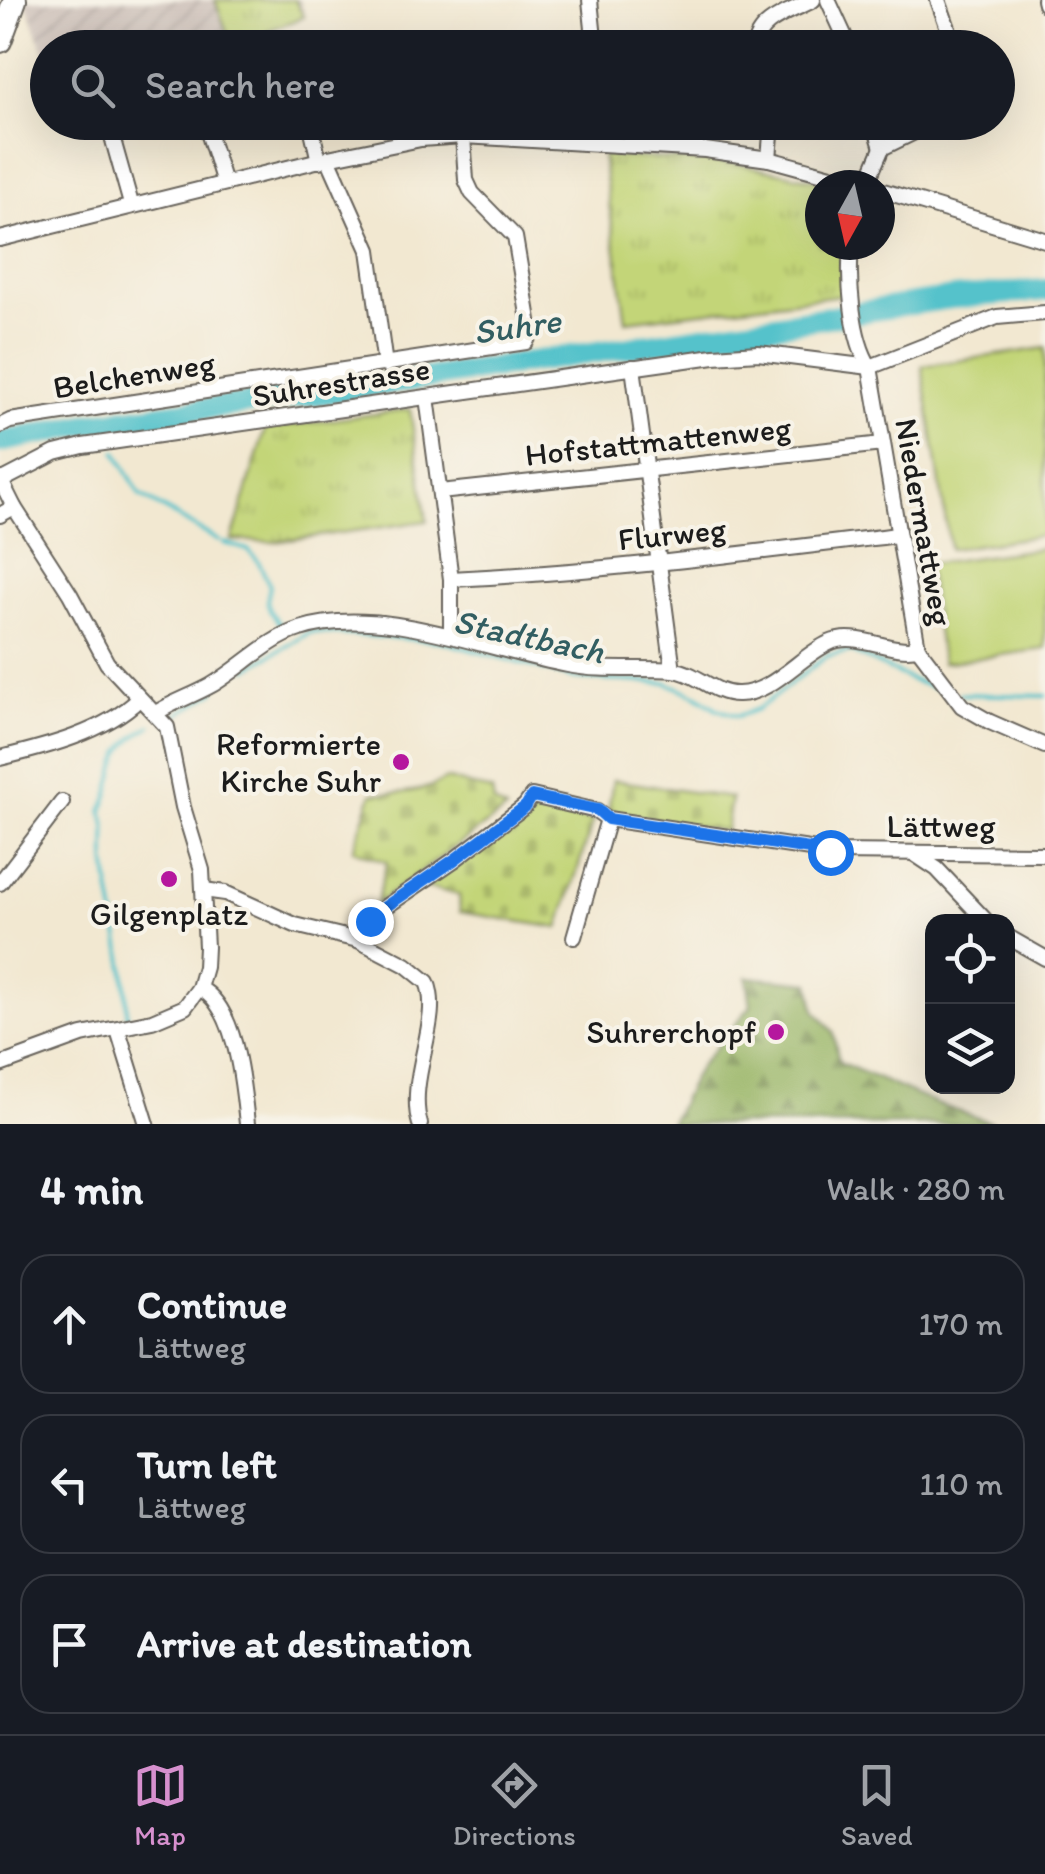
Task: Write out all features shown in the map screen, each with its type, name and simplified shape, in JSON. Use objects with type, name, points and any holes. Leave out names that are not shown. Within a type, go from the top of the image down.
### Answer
[{"type":"main road","points":[[0,42],[15,0]]},
{"type":"street","points":[[590,0],[593,30]]},
{"type":"street","points":[[759,30],[813,0]]},
{"type":"street","points":[[828,0],[842,30]]},
{"type":"street","points":[[938,0],[949,30]]},
{"type":"street","points":[[113,140],[131,204]]},
{"type":"street","points":[[211,140],[224,183]]},
{"type":"street","points":[[317,140],[369,250],[385,364]]},
{"type":"street","points":[[0,239],[131,204],[416,140]]},
{"type":"street","name":"Belchenweg","points":[[0,426],[10,421],[526,342],[530,338],[515,237],[472,193],[463,140]]},
{"type":"street","points":[[541,140],[705,150],[768,159],[809,170]]},
{"type":"street","points":[[768,159],[770,140]]},
{"type":"street","points":[[880,140],[882,148]]},
{"type":"street","points":[[872,170],[882,148],[898,140]]},
{"type":"street","points":[[895,195],[1045,240]]},
{"type":"street","name":"Niedermattweg","points":[[849,260],[857,328],[862,354],[870,367],[918,648],[957,699],[990,722],[1045,746]]},
{"type":"street","name":"Suhrestrasse","points":[[1,480],[54,453],[83,446],[714,356],[758,353],[870,367],[998,317],[1045,313]]},
{"type":"street","points":[[633,368],[673,670]]},
{"type":"street","points":[[427,397],[450,579],[451,635]]},
{"type":"street","name":"Hofstattmattenweg","points":[[440,492],[883,444]]},
{"type":"street","points":[[0,1064],[82,1035],[152,1021],[184,1006],[199,988],[205,968],[204,890],[165,722],[107,663],[1,480]]},
{"type":"street","points":[[0,516],[14,507]]},
{"type":"street","name":"Flurweg","points":[[450,579],[660,564],[898,535]]},
{"type":"street","points":[[156,713],[207,688],[299,629],[368,623],[451,635],[574,667],[677,670],[723,692],[741,695],[768,683],[830,642],[856,640],[897,650],[918,648]]},
{"type":"street","points":[[0,758],[77,734],[140,699]]},
{"type":"street","name":"Lättweg","points":[[358,940],[385,907],[526,806],[532,796],[598,810],[608,819],[830,852],[1045,854]]},
{"type":"street","points":[[0,883],[62,802]]},
{"type":"street","points":[[574,938],[608,819]]},
{"type":"street","points":[[912,852],[937,869],[979,914]]},
{"type":"street","points":[[204,890],[225,893],[295,925],[358,940],[420,975],[430,988],[416,1098],[420,1124]]},
{"type":"street","points":[[1015,941],[1045,958]]},
{"type":"street","points":[[199,988],[215,998],[225,1018],[242,1076],[247,1124]]},
{"type":"street","points":[[118,1030],[147,1124]]},
{"type":"shaded area","points":[[25,0],[300,0],[306,17],[266,30],[36,30]]},
{"type":"green space","points":[[215,0],[295,0],[304,17],[269,30],[226,30]]},
{"type":"green space","points":[[602,155],[735,163],[805,178],[805,260],[842,260],[842,295],[626,321]]},
{"type":"green space","points":[[1045,348],[1045,535],[950,549],[922,366]]},
{"type":"green space","points":[[410,409],[427,521],[274,542],[232,540],[265,429]]},
{"type":"green space","points":[[1045,548],[1045,649],[942,663],[927,564]]},
{"type":"green space","points":[[447,779],[492,791],[494,803],[506,810],[376,904],[387,862],[353,850],[372,794],[420,790]]},
{"type":"green space","points":[[613,780],[731,798],[726,831],[608,812]]},
{"type":"green space","points":[[529,808],[593,821],[559,928],[460,912],[459,895],[425,887]]},
{"type":"green space","points":[[747,977],[810,983],[815,1010],[833,1032],[839,1062],[937,1104],[996,1124],[670,1124],[699,1067],[751,1006]]},
{"type":"waterway","name":"Suhre","points":[[0,442],[95,423],[328,393],[952,298],[1045,290]]},
{"type":"waterway","points":[[116,452],[140,495],[219,541]]},
{"type":"waterway","points":[[224,543],[248,550],[258,561],[270,586],[270,611],[282,627]]},
{"type":"waterway","name":"Stadtbach","points":[[247,669],[311,632],[440,641],[577,679],[667,683],[738,716],[758,709],[827,656],[851,651],[913,681],[941,689]]},
{"type":"waterway","name":"Stadtbach","points":[[171,719],[215,691]]},
{"type":"waterway","name":"Stadtbach","points":[[960,694],[1045,696]]},
{"type":"waterway","name":"Stadtbach","points":[[127,1016],[102,811],[120,754],[151,726]]},
{"type":"place","name":"Reformierte Kirche Suhr","points":[[401,762]]},
{"type":"place","name":"Gilgenplatz","points":[[169,879]]},
{"type":"place","name":"Suhrerchopf","points":[[776,1032]]},
{"type":"route","points":[[370,921],[526,806],[532,796],[598,810],[608,819],[830,852]]}]
